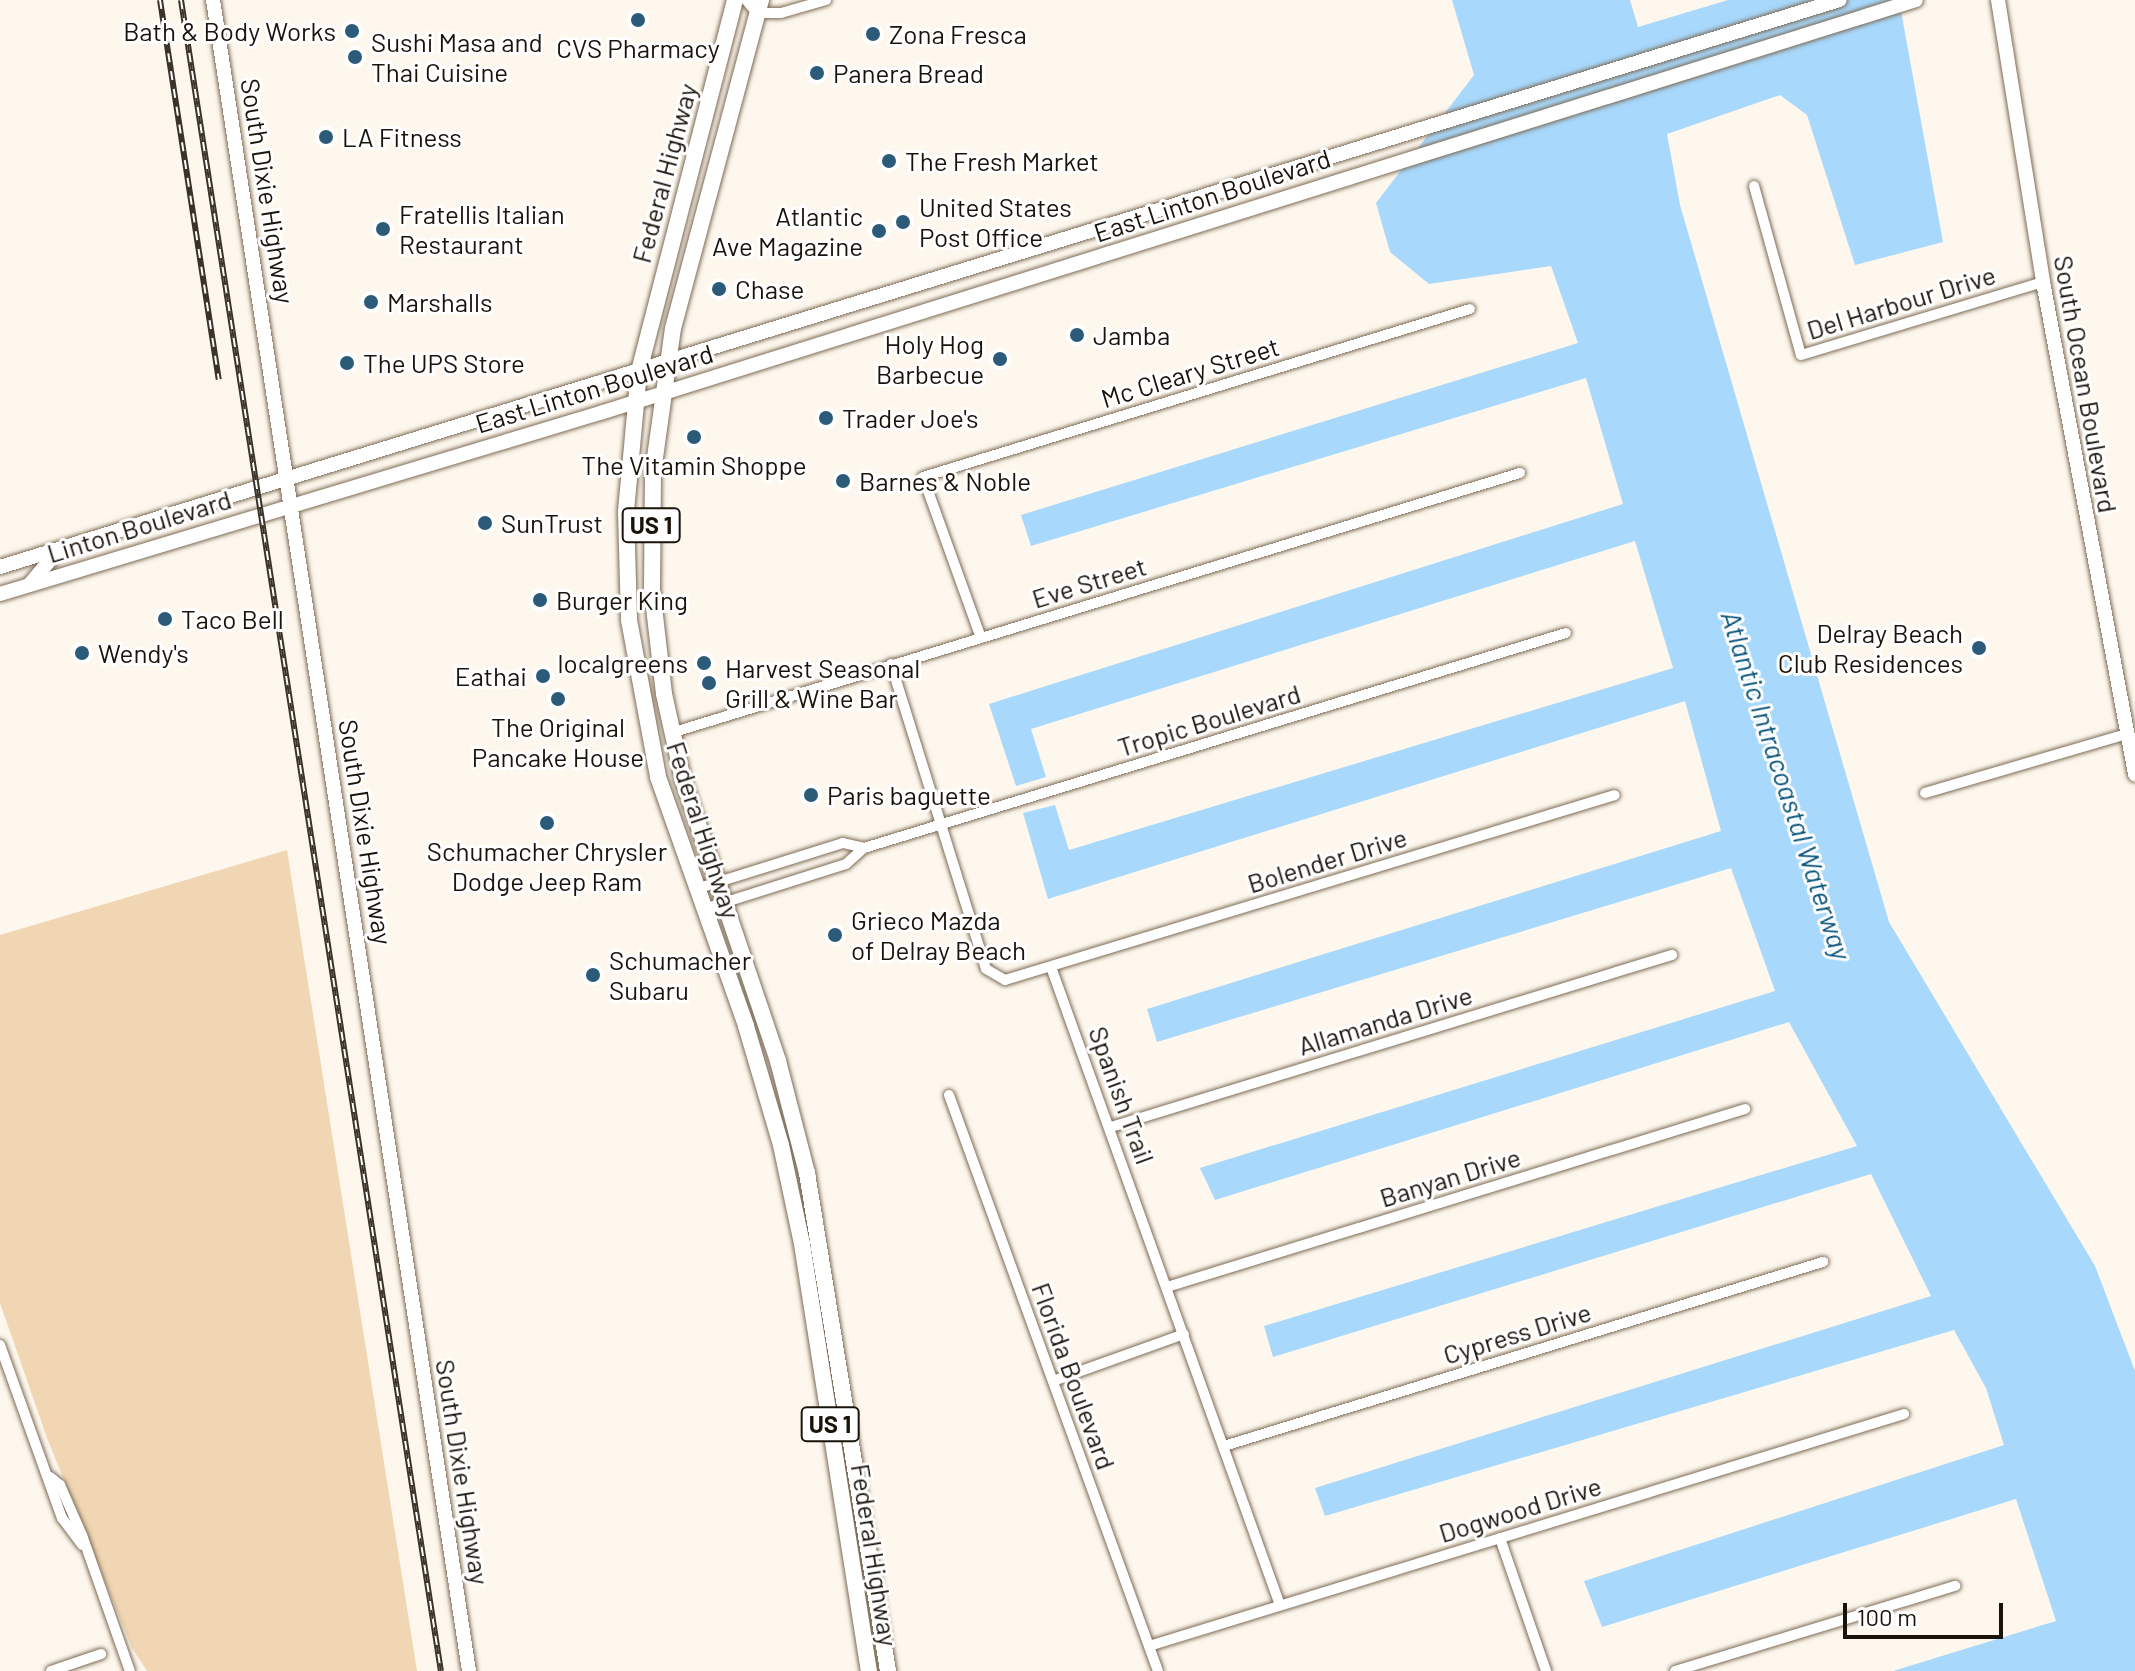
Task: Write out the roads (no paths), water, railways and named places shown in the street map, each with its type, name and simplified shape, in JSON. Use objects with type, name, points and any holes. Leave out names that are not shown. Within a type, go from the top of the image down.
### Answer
[{"type":"main road","name":"South Dixie Highway","points":[[213,0],[289,479],[469,1671]]},
{"type":"main road","name":"Federal Highway","points":[[735,0],[639,371],[626,538],[633,660],[658,777],[775,1125],[804,1255],[869,1671]]},
{"type":"main road","name":"East Linton Boulevard","points":[[289,479],[1840,0]]},
{"type":"main road","name":"East Linton Boulevard","points":[[292,504],[1022,281],[1916,0]]},
{"type":"main road","name":"South Ocean Boulevard","points":[[1998,0],[2043,282],[2135,774]]},
{"type":"main road","name":"Federal Highway","points":[[755,4],[668,363],[650,554],[657,648],[671,733],[722,903],[778,1061],[799,1139],[823,1253],[888,1671]]},
{"type":"main road","points":[[1014,256],[1022,281]]},
{"type":"main road","points":[[434,461],[452,430]]},
{"type":"main road","name":"Linton Boulevard","points":[[0,567],[289,479]]},
{"type":"main road","name":"Linton Boulevard","points":[[0,593],[292,504]]},
{"type":"main road","points":[[29,585],[63,548]]},
{"type":"main road","points":[[0,593],[31,558]]},
{"type":"main road","points":[[775,1125],[799,1139]]},
{"type":"street","points":[[755,4],[781,13],[826,0]]},
{"type":"street","name":"Del Harbour Drive","points":[[1754,186],[1801,355],[2043,282]]},
{"type":"street","name":"Mc Cleary Street","points":[[981,638],[923,477],[1470,309]]},
{"type":"street","name":"Eve Street","points":[[671,733],[1520,473]]},
{"type":"street","name":"Tropic Boulevard","points":[[704,909],[846,864],[864,848],[1566,633]]},
{"type":"street","points":[[891,664],[986,969],[1005,980],[1051,967]]},
{"type":"street","points":[[1925,793],[2127,734]]},
{"type":"street","name":"Bolender Drive","points":[[1051,967],[1615,795]]},
{"type":"street","name":"Tropic Boulevard","points":[[696,889],[843,843],[864,848]]},
{"type":"street","name":"Allamanda Drive","points":[[1111,1127],[1672,955]]},
{"type":"street","name":"Spanish Trail","points":[[1051,967],[1111,1127],[1280,1605]]},
{"type":"street","name":"Florida Boulevard","points":[[949,1095],[1158,1671]]},
{"type":"street","name":"Banyan Drive","points":[[1167,1287],[1745,1109]]},
{"type":"street","name":"Cypress Drive","points":[[1224,1446],[1823,1262]]},
{"type":"street","points":[[1053,1381],[1184,1334]]},
{"type":"street","points":[[0,1345],[50,1477],[62,1518],[82,1545],[130,1671]]},
{"type":"street","name":"Dogwood Drive","points":[[1149,1646],[1904,1414]]},
{"type":"street","points":[[1500,1538],[1546,1671]]},
{"type":"street","points":[[1675,1671],[1955,1586]]},
{"type":"street","points":[[51,1671],[101,1654]]},
{"type":"water","name":"Atlantic Intracoastal Waterway","points":[[1452,0],[1630,0],[1638,27],[1728,0],[1899,0],[1943,242],[1855,265],[1807,115],[1780,95],[1667,134],[1680,205],[1889,922],[2095,1266],[2135,1371],[2135,1671],[1893,1671],[2056,1621],[2016,1499],[1602,1627],[1584,1581],[2004,1445],[1986,1388],[1954,1330],[1325,1516],[1315,1488],[1931,1296],[1871,1174],[1273,1357],[1264,1326],[1857,1146],[1789,1022],[1215,1200],[1200,1168],[1775,991],[1731,868],[1157,1042],[1147,1009],[1721,831],[1685,701],[1048,899],[1023,813],[1055,805],[1069,850],[1673,668],[1635,541],[1031,729],[1046,777],[1016,786],[989,704],[1623,504],[1586,378],[1031,546],[1021,515],[1578,343],[1551,266],[1429,284],[1390,252],[1376,203],[1474,75]]},
{"type":"railway","points":[[160,0],[219,379]]},
{"type":"railway","points":[[181,0],[441,1671]]},
{"type":"place","name":"CVS Pharmacy","points":[[638,20]]},
{"type":"place","name":"Bath & Body Works","points":[[352,31]]},
{"type":"place","name":"Zona Fresca","points":[[873,34]]},
{"type":"place","name":"Sushi Masa and Thai Cuisine","points":[[355,57]]},
{"type":"place","name":"Panera Bread","points":[[817,73]]},
{"type":"place","name":"LA Fitness","points":[[326,137]]},
{"type":"place","name":"The Fresh Market","points":[[889,161]]},
{"type":"place","name":"United States Post Office","points":[[903,222]]},
{"type":"place","name":"Fratellis Italian Restaurant","points":[[383,229]]},
{"type":"place","name":"Atlantic Ave Magazine","points":[[879,231]]},
{"type":"place","name":"Chase","points":[[719,289]]},
{"type":"place","name":"Marshalls","points":[[371,302]]},
{"type":"place","name":"Jamba","points":[[1077,335]]},
{"type":"place","name":"Holy Hog Barbecue","points":[[1000,359]]},
{"type":"place","name":"The UPS Store","points":[[347,363]]},
{"type":"place","name":"Trader Joe's","points":[[826,418]]},
{"type":"place","name":"The Vitamin Shoppe","points":[[694,437]]},
{"type":"place","name":"Barnes & Noble","points":[[843,481]]},
{"type":"place","name":"SunTrust","points":[[485,523]]},
{"type":"place","name":"Burger King","points":[[540,600]]},
{"type":"place","name":"Taco Bell","points":[[165,619]]},
{"type":"place","name":"Delray Beach Club Residences","points":[[1979,648]]},
{"type":"place","name":"Wendy's","points":[[82,653]]},
{"type":"place","name":"localgreens","points":[[704,663]]},
{"type":"place","name":"Eathai","points":[[543,676]]},
{"type":"place","name":"Harvest Seasonal Grill & Wine Bar","points":[[709,683]]},
{"type":"place","name":"The Original Pancake House","points":[[558,699]]},
{"type":"place","name":"Paris baguette","points":[[811,795]]},
{"type":"place","name":"Schumacher Chrysler Dodge Jeep Ram","points":[[547,823]]},
{"type":"place","name":"Grieco Mazda of Delray Beach","points":[[835,935]]},
{"type":"place","name":"Schumacher Subaru","points":[[593,975]]}]
